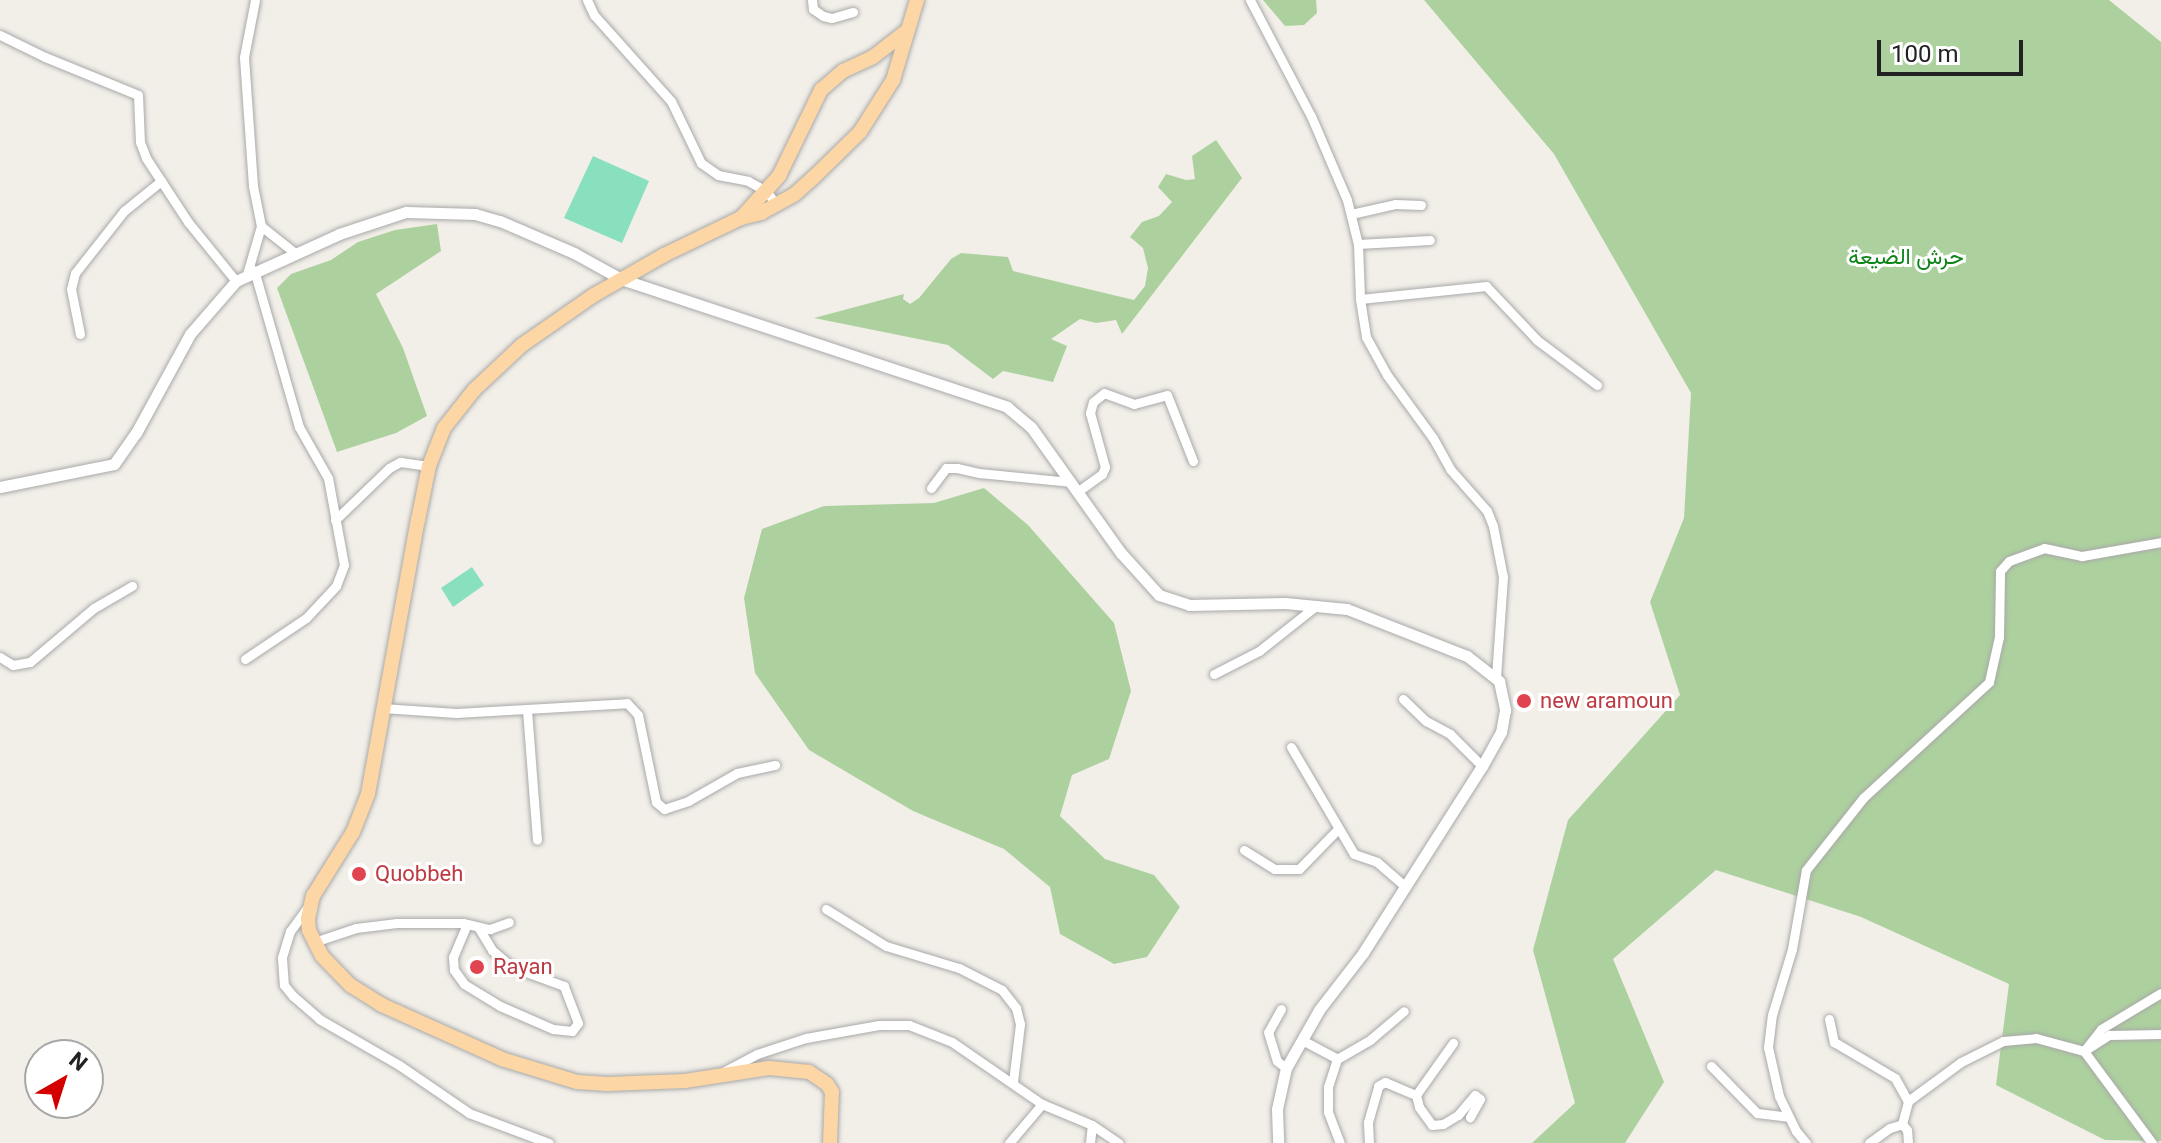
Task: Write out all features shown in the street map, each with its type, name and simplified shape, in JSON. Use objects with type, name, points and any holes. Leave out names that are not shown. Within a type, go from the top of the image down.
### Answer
[{"type":"main road","points":[[830,1143],[832,1092],[819,1077],[791,1068],[720,1074],[685,1081],[577,1082],[502,1059],[382,1005],[351,986],[322,956],[309,930],[310,905],[364,807],[429,466],[444,428],[493,371],[522,345],[621,279],[741,218],[777,205],[795,194],[843,151],[882,100],[905,52],[917,0]]},
{"type":"main road","points":[[741,218],[779,176],[821,90],[843,71],[873,57],[908,30]]},
{"type":"main road","points":[[779,176],[795,194]]},
{"type":"street","points":[[246,275],[261,226],[253,186],[244,57],[255,0]]},
{"type":"street","points":[[587,0],[594,15],[671,101],[701,163],[718,175],[748,181],[766,191],[777,205]]},
{"type":"street","points":[[812,0],[813,9],[823,16],[832,18],[853,12]]},
{"type":"street","points":[[1250,0],[1311,116],[1351,214],[1358,244],[1360,299],[1366,337],[1387,375],[1433,438],[1459,484],[1487,511],[1503,577],[1496,677],[1505,710],[1501,732],[1406,887],[1286,1068],[1277,1109],[1278,1143]]},
{"type":"street","points":[[0,35],[138,95],[142,150],[161,181],[246,275],[299,427],[328,478],[344,565],[336,586],[306,618],[245,659]]},
{"type":"street","points":[[80,334],[71,289],[75,273],[124,211],[161,181]]},
{"type":"street","points":[[1351,214],[1395,204],[1421,205]]},
{"type":"street","points":[[0,487],[114,464],[136,433],[190,334],[246,275],[395,215],[450,212],[500,221],[574,253],[621,279],[1007,407],[1031,427],[1121,553],[1159,595],[1189,605],[1317,605],[1347,609],[1400,627],[1467,656],[1496,677]]},
{"type":"street","points":[[261,226],[295,253]]},
{"type":"street","points":[[1358,244],[1430,240]]},
{"type":"street","points":[[1360,299],[1486,286],[1537,340],[1597,385]]},
{"type":"street","points":[[931,488],[946,468],[1073,487],[1102,474],[1105,467],[1090,413],[1093,402],[1104,393],[1134,404],[1167,395],[1193,461]]},
{"type":"street","points":[[335,520],[389,468],[400,462],[429,466]]},
{"type":"street","points":[[1806,1143],[1788,1117],[1779,1096],[1768,1047],[1772,1015],[1792,949],[1806,870],[1863,798],[1989,682],[1995,671],[1999,637],[2000,571],[2009,561],[2037,549],[2082,556],[2161,542]]},
{"type":"street","points":[[0,657],[13,665],[30,662],[94,608],[132,586]]},
{"type":"street","points":[[1214,674],[1259,651],[1317,605]]},
{"type":"street","points":[[1403,699],[1426,721],[1450,734],[1482,766]]},
{"type":"street","points":[[382,708],[456,713],[621,703],[633,706],[638,715],[656,802],[664,809],[688,801],[737,773],[775,765]]},
{"type":"street","points":[[527,710],[537,840]]},
{"type":"street","points":[[1291,747],[1354,854],[1377,862],[1406,887]]},
{"type":"street","points":[[1244,850],[1275,869],[1299,869],[1338,829]]},
{"type":"street","points":[[310,905],[284,944],[280,971],[284,985],[293,996],[330,1027],[399,1065],[469,1113],[549,1143]]},
{"type":"street","points":[[826,909],[886,946],[959,968],[1002,990],[1016,1008],[1020,1024],[1013,1082]]},
{"type":"street","points":[[314,942],[356,928],[397,923],[467,924],[490,929],[509,922]]},
{"type":"street","points":[[467,924],[453,957],[454,970],[464,984],[500,1006],[553,1029],[572,1031],[578,1023],[564,986],[512,967],[492,950],[479,928]]},
{"type":"street","points":[[2084,1051],[2101,1029],[2161,993]]},
{"type":"street","points":[[1281,1009],[1268,1032],[1277,1061],[1286,1068]]},
{"type":"street","points":[[1340,1143],[1328,1112],[1328,1087],[1337,1059],[1371,1039],[1404,1011]]},
{"type":"street","points":[[1829,1019],[1834,1042],[1895,1078],[1908,1101]]},
{"type":"street","points":[[720,1074],[757,1054],[806,1038],[896,1023],[933,1033],[1013,1082],[1042,1104],[1092,1125],[1119,1143]]},
{"type":"street","points":[[2084,1051],[2109,1035],[2161,1034]]},
{"type":"street","points":[[1902,1124],[1908,1101],[1961,1062],[2003,1041],[2036,1038],[2084,1051],[2152,1143]]},
{"type":"street","points":[[1302,1040],[1337,1059]]},
{"type":"street","points":[[1453,1043],[1416,1095],[1419,1107],[1432,1125],[1443,1124],[1458,1115],[1475,1095],[1480,1099],[1470,1117]]},
{"type":"street","points":[[1711,1066],[1757,1113],[1788,1117]]},
{"type":"street","points":[[1369,1143],[1368,1122],[1378,1086],[1385,1082],[1416,1095]]},
{"type":"street","points":[[1009,1143],[1042,1104]]},
{"type":"street","points":[[1869,1143],[1890,1128],[1902,1124]]},
{"type":"street","points":[[1902,1124],[1907,1130],[1908,1143]]},
{"type":"street","points":[[1090,1143],[1092,1125]]},
{"type":"green space","points":[[1263,0],[1316,0],[1317,13],[1304,25],[1285,26]]},
{"type":"green space","name":"حرش الضيعة","points":[[1424,0],[2109,0],[2161,42],[2161,1141],[2105,1140],[1996,1085],[2009,984],[1861,917],[1716,870],[1613,959],[1664,1082],[1625,1143],[1532,1143],[1575,1103],[1533,950],[1568,820],[1680,695],[1650,602],[1684,518],[1691,393],[1554,154]]},
{"type":"green space","points":[[1216,140],[1242,178],[1122,334],[1116,320],[1096,323],[1080,319],[1051,339],[1067,346],[1053,382],[1003,371],[993,379],[948,345],[814,318],[904,294],[903,299],[910,304],[919,298],[951,259],[961,253],[1008,257],[1013,271],[1134,300],[1145,286],[1148,268],[1143,248],[1130,237],[1142,222],[1159,216],[1172,202],[1158,187],[1166,174],[1186,180],[1195,179],[1192,156]]},
{"type":"green space","points":[[593,156],[649,181],[622,243],[564,218]]},
{"type":"green space","points":[[437,224],[441,251],[376,294],[403,348],[427,416],[396,433],[337,452],[277,288],[291,274],[331,260],[358,242],[395,230]]},
{"type":"green space","points":[[984,488],[1028,525],[1114,623],[1131,691],[1109,759],[1072,775],[1060,816],[1105,859],[1154,875],[1180,907],[1147,957],[1114,964],[1060,934],[1050,887],[1004,849],[913,811],[809,750],[755,673],[744,598],[762,529],[824,506],[934,503]]},
{"type":"green space","points":[[472,567],[484,585],[453,607],[441,588]]},
{"type":"place","name":"new aramoun","points":[[1524,701]]},
{"type":"place","name":"Quobbeh","points":[[359,874]]},
{"type":"place","name":"Rayan","points":[[477,967]]}]
